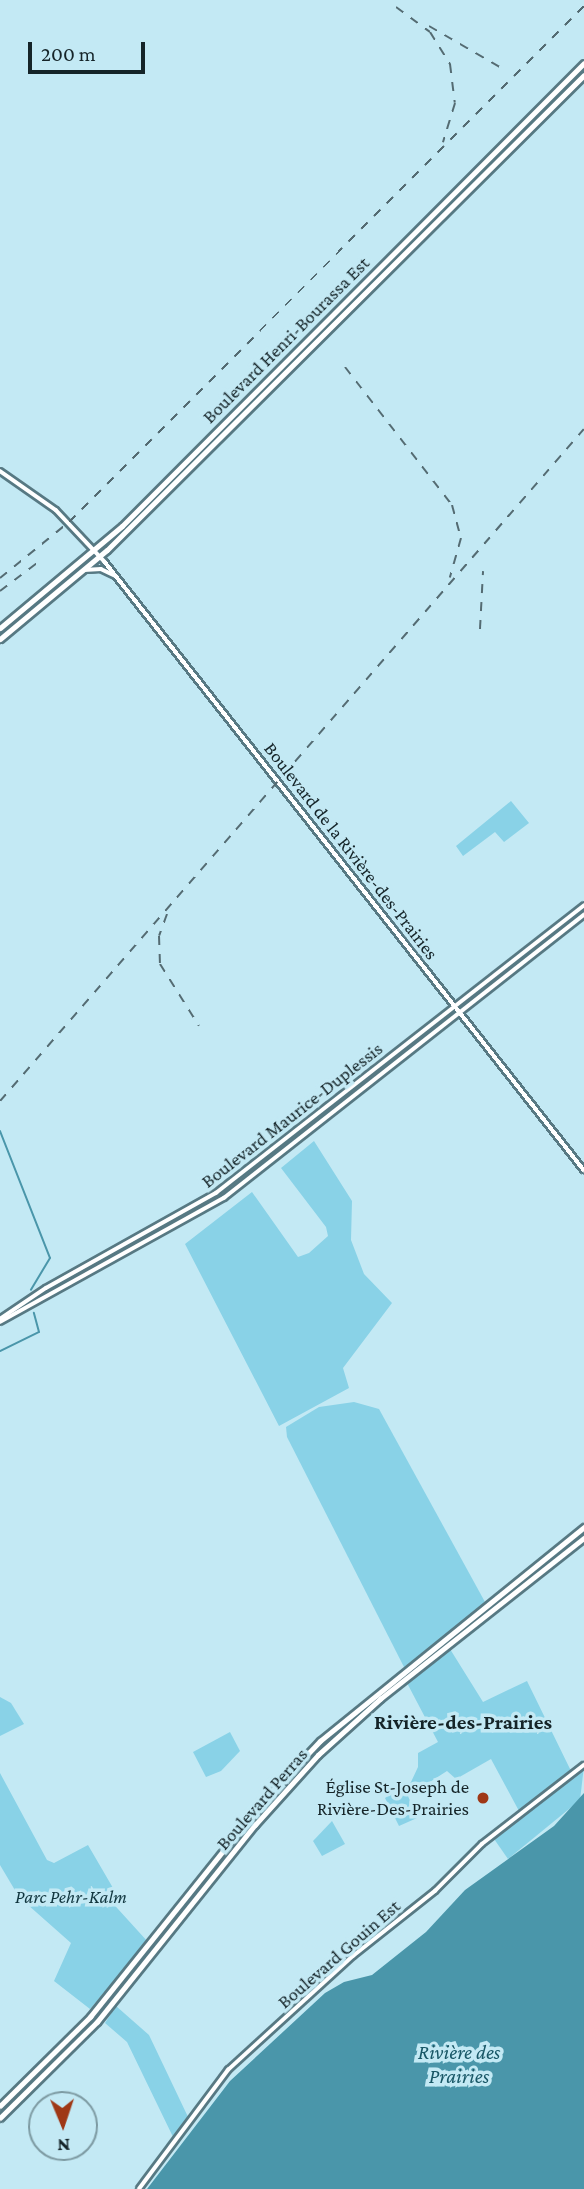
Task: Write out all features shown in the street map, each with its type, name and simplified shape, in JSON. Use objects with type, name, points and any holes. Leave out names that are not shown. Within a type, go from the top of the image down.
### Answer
[{"type":"main road","name":"Boulevard Henri-Bourassa Est","points":[[0,628],[95,551],[584,63]]},
{"type":"main road","name":"Boulevard Henri-Bourassa Est","points":[[0,639],[100,556],[584,75]]},
{"type":"main road","name":"Boulevard Perras","points":[[0,2106],[90,2017],[264,1800],[320,1741],[584,1527]]},
{"type":"main road","name":"Boulevard Perras","points":[[0,2118],[97,2022],[255,1825],[318,1755],[381,1698],[584,1538]]},
{"type":"street","name":"Boulevard de la Rivière-des-Prairies","points":[[0,471],[51,506],[100,556],[584,1170]]},
{"type":"street","points":[[82,571],[101,569],[116,576]]},
{"type":"street","name":"Boulevard Maurice-Duplessis","points":[[0,1321],[46,1288],[205,1201],[584,906]]},
{"type":"street","name":"Boulevard Maurice-Duplessis","points":[[0,1321],[210,1208],[584,915]]},
{"type":"street","points":[[205,1201],[210,1208]]},
{"type":"street","name":"Boulevard Gouin Est","points":[[139,2189],[228,2070],[369,1942],[435,1891],[482,1844],[584,1765]]},
{"type":"green space","points":[[511,801],[529,823],[504,842],[495,832],[463,856],[456,846]]},
{"type":"green space","points":[[314,1141],[352,1201],[351,1240],[364,1274],[392,1303],[343,1368],[349,1388],[279,1426],[185,1244],[252,1192],[298,1257],[309,1253],[328,1236],[326,1227],[281,1168]]},
{"type":"green space","points":[[354,1402],[379,1409],[485,1602],[405,1669],[287,1437],[286,1427],[319,1407]]},
{"type":"green space","points":[[450,1649],[483,1702],[527,1681],[571,1771],[519,1811],[491,1759],[456,1779],[447,1771],[408,1796],[417,1818],[399,1826],[385,1798],[411,1782],[418,1767],[418,1753],[438,1742],[407,1683]]},
{"type":"green space","points":[[0,1697],[11,1703],[24,1724],[0,1736]]},
{"type":"green space","points":[[230,1732],[240,1751],[221,1771],[206,1777],[193,1752]]},
{"type":"green space","points":[[584,1766],[580,1800],[508,1859],[492,1836]]},
{"type":"green space","name":"Parc Pehr-Kalm","points":[[0,1773],[47,1860],[54,1863],[88,1845],[113,1888],[108,1898],[148,1942],[90,2009],[54,1981],[71,1943],[19,1897],[0,1865]]},
{"type":"green space","points":[[332,1821],[345,1844],[322,1856],[313,1841]]},
{"type":"green space","points":[[116,2006],[149,2035],[189,2119],[175,2141],[127,2042],[105,2023]]},
{"type":"water","name":"Rivière des Prairies","points":[[584,1793],[584,2189],[147,2189],[230,2081],[325,1993],[344,1982],[372,1975],[426,1932],[465,1890],[554,1826]]},
{"type":"waterway","points":[[0,1131],[50,1258],[31,1290]]},
{"type":"waterway","points":[[0,1351],[39,1332],[34,1313]]},
{"type":"railway","points":[[0,578],[69,522],[584,6]]},
{"type":"railway","points":[[396,7],[430,32],[450,64],[455,103],[443,142]]},
{"type":"railway","points":[[429,26],[505,70]]},
{"type":"railway","points":[[345,367],[452,505],[461,538],[450,577]]},
{"type":"railway","points":[[0,1101],[584,429]]},
{"type":"railway","points":[[0,591],[37,563]]},
{"type":"railway","points":[[480,629],[483,571]]},
{"type":"railway","points":[[167,914],[159,936],[160,964],[199,1026]]},
{"type":"place","name":"Église St-Joseph de Rivière-Des-Prairies","points":[[483,1798]]},
{"type":"district","name":"Rivière-des-Prairies","points":[[463,1722]]}]
